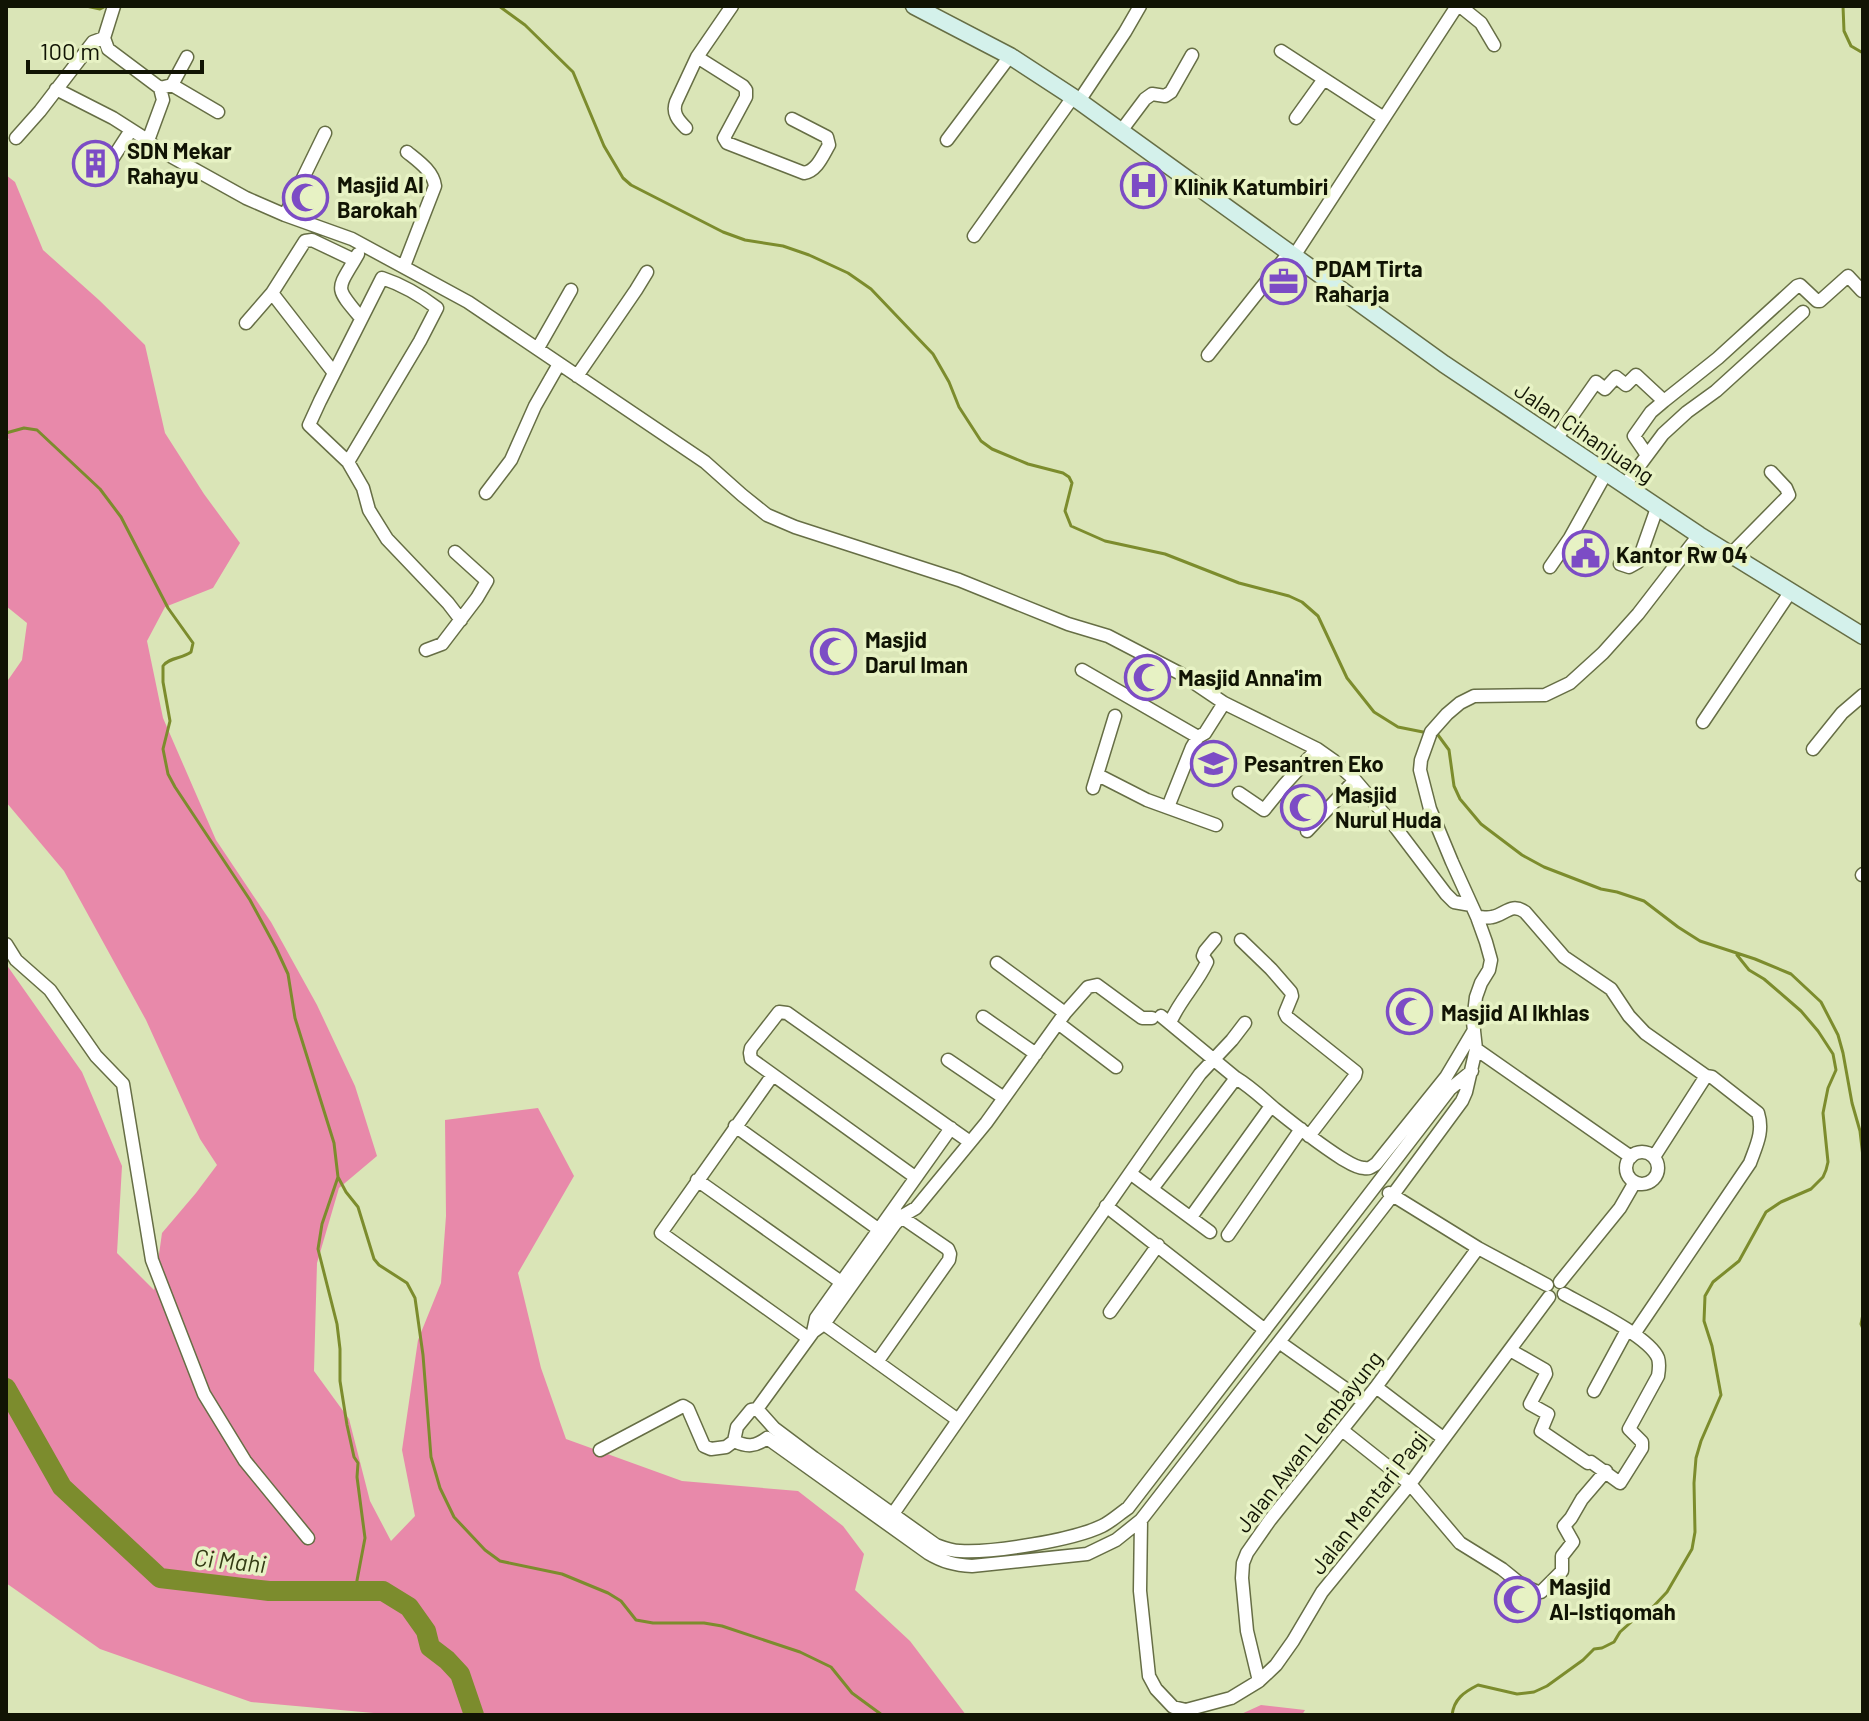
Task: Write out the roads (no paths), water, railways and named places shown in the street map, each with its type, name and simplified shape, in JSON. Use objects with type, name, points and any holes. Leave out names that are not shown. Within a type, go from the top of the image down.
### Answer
[{"type":"main road","name":"Jalan Cihanjuang","points":[[914,6],[938,11],[1076,99],[1444,364],[1657,508],[1863,636]]},
{"type":"street","points":[[114,6],[104,38],[108,49],[166,86],[218,112]]},
{"type":"street","points":[[686,128],[673,109],[697,57],[732,6]]},
{"type":"street","points":[[974,236],[1125,32],[1140,6]]},
{"type":"street","points":[[1208,355],[1292,254],[1459,6],[1481,23],[1494,45]]},
{"type":"street","points":[[16,138],[93,42],[104,38]]},
{"type":"street","points":[[1281,51],[1384,118]]},
{"type":"street","points":[[1121,131],[1145,99],[1152,94],[1165,96],[1171,92],[1192,55]]},
{"type":"street","points":[[947,140],[1010,56]]},
{"type":"street","points":[[149,141],[166,86],[187,57]]},
{"type":"street","points":[[697,57],[746,90],[746,97],[724,138],[727,143],[809,173],[830,141],[792,119]]},
{"type":"street","points":[[1296,118],[1324,79]]},
{"type":"street","points":[[56,89],[113,118],[156,148],[246,198],[345,236],[468,302],[705,462],[767,515],[959,580],[1068,624],[1108,636],[1181,674],[1224,703],[1317,749],[1355,780],[1454,902],[1493,917],[1514,908],[1525,912],[1564,957],[1611,989],[1645,1033],[1706,1076],[1712,1077],[1758,1113],[1761,1122],[1761,1135],[1750,1163],[1630,1332],[1594,1391]]},
{"type":"street","points":[[109,164],[131,130]]},
{"type":"street","points":[[285,215],[325,133]]},
{"type":"street","points":[[404,266],[435,186],[430,172],[407,152]]},
{"type":"street","points":[[246,323],[272,293],[305,241],[312,240],[354,260]]},
{"type":"street","points":[[361,318],[340,294],[340,286],[364,245]]},
{"type":"street","points":[[577,376],[647,272]]},
{"type":"street","points":[[1647,455],[1634,436],[1651,412],[1718,358],[1797,286],[1800,285],[1820,301],[1848,276],[1862,291]]},
{"type":"street","points":[[348,462],[437,308],[410,290],[382,278],[309,425],[348,462],[363,488],[369,510],[387,539],[461,620]]},
{"type":"street","points":[[538,348],[571,290]]},
{"type":"street","points":[[272,293],[334,373]]},
{"type":"street","points":[[1625,485],[1663,434],[1716,391],[1803,312]]},
{"type":"street","points":[[486,493],[511,460],[535,406],[559,364]]},
{"type":"street","points":[[1556,439],[1596,382],[1605,389],[1616,377],[1626,385],[1636,375],[1664,401]]},
{"type":"street","points":[[1730,555],[1789,495],[1771,472]]},
{"type":"street","points":[[1550,567],[1606,473]]},
{"type":"street","points":[[1620,564],[1629,567],[1638,562],[1657,508]]},
{"type":"street","points":[[890,1519],[928,1553],[942,1561],[972,1566],[1087,1554],[1116,1540],[1141,1520],[1462,1101],[1476,1049],[1473,1022],[1476,997],[1491,960],[1474,911],[1430,809],[1420,770],[1431,732],[1460,703],[1474,696],[1545,695],[1570,683],[1603,653],[1638,614],[1699,535]]},
{"type":"street","points":[[426,650],[442,644],[487,581],[455,552]]},
{"type":"street","points":[[1703,722],[1791,591]]},
{"type":"street","points":[[1082,670],[1198,737]]},
{"type":"street","points":[[1813,749],[1842,713],[1863,695]]},
{"type":"street","points":[[1168,807],[1198,737],[1205,733],[1224,703]]},
{"type":"street","points":[[1115,716],[1096,782],[1216,825]]},
{"type":"street","points":[[1239,793],[1264,810],[1317,749]]},
{"type":"street","points":[[1307,831],[1355,780]]},
{"type":"street","points":[[1161,1019],[1181,1000],[1203,971],[1207,962],[1203,956],[1215,939]]},
{"type":"street","points":[[1228,1235],[1305,1133],[1336,1102],[1356,1072],[1287,1017],[1285,1013],[1291,992],[1241,940]]},
{"type":"street","points":[[6,944],[16,960],[50,990],[96,1056],[123,1084],[152,1260],[204,1394],[245,1461],[308,1538]]},
{"type":"street","points":[[997,963],[1116,1067]]},
{"type":"street","points":[[600,1450],[683,1406],[688,1409],[704,1446],[717,1450],[734,1441],[737,1427],[751,1410],[757,1409],[810,1335],[816,1318],[878,1229],[897,1213],[916,1208],[1088,987],[1097,985],[1142,1018],[1161,1019],[1249,1085],[1305,1133],[1356,1166],[1369,1168],[1376,1164],[1446,1077],[1474,1030]]},
{"type":"street","points":[[915,1177],[753,1062],[750,1053],[779,1012],[784,1011],[970,1142]]},
{"type":"street","points":[[983,1017],[1036,1054]]},
{"type":"street","points":[[890,1519],[1200,1074],[1245,1023]]},
{"type":"street","points":[[1476,1049],[1631,1157]]},
{"type":"street","points":[[948,1060],[1004,1098]]},
{"type":"street","points":[[757,1409],[771,1433],[890,1519],[948,1550],[977,1551],[1034,1543],[1081,1534],[1112,1521],[1128,1508],[1450,1089],[1472,1071]]},
{"type":"street","points":[[772,1076],[661,1233],[810,1335]]},
{"type":"street","points":[[1654,1157],[1706,1076]]},
{"type":"street","points":[[1152,1189],[1236,1078]]},
{"type":"street","points":[[1191,1217],[1271,1106]]},
{"type":"street","points":[[735,1126],[878,1229]]},
{"type":"street","points":[[810,1335],[824,1324],[897,1213],[915,1177],[951,1128]]},
{"type":"street","points":[[1640,1152],[1654,1157],[1658,1165],[1656,1175],[1650,1182],[1645,1184],[1631,1179],[1626,1166],[1631,1157],[1640,1152]]},
{"type":"street","points":[[1134,1176],[1210,1232]]},
{"type":"street","points":[[697,1180],[841,1282]]},
{"type":"street","name":"Jalan Mentari Pagi","points":[[1141,1520],[1140,1591],[1149,1676],[1163,1699],[1173,1707],[1186,1710],[1231,1698],[1259,1681],[1276,1665],[1322,1592],[1410,1484],[1555,1289],[1620,1208],[1635,1182]]},
{"type":"street","points":[[1377,1183],[1392,1196],[1478,1248],[1630,1332],[1653,1350],[1660,1366],[1655,1385],[1629,1429],[1642,1442],[1642,1448],[1620,1483],[1541,1431],[1548,1414],[1530,1404],[1546,1374],[1545,1370],[1510,1350]]},
{"type":"street","points":[[1106,1206],[1265,1330]]},
{"type":"street","points":[[877,1362],[949,1260],[950,1254],[948,1249],[897,1213]]},
{"type":"street","points":[[1110,1312],[1158,1245]]},
{"type":"street","name":"Jalan Awan Lembayung","points":[[1259,1681],[1247,1631],[1242,1578],[1243,1563],[1253,1543],[1376,1387],[1478,1248]]},
{"type":"street","points":[[824,1324],[958,1420]]},
{"type":"street","points":[[1265,1330],[1265,1341],[1279,1343],[1364,1402]]},
{"type":"street","points":[[1376,1387],[1443,1438]]},
{"type":"street","points":[[1342,1430],[1410,1484],[1460,1543],[1523,1586],[1538,1592],[1562,1571],[1562,1556],[1573,1542],[1564,1526],[1606,1471]]},
{"type":"street","points":[[734,1441],[745,1446],[758,1445],[771,1433]]},
{"type":"street","points":[[957,1565],[959,1551]]},
{"type":"waterway","points":[[86,6],[100,9],[106,6]]},
{"type":"waterway","points":[[499,6],[525,25],[573,72],[604,146],[623,178],[631,185],[723,232],[745,240],[783,246],[848,273],[871,289],[933,354],[959,407],[981,441],[1028,464],[1069,477],[1072,483],[1065,511],[1071,526],[1105,541],[1165,554],[1239,583],[1302,602],[1318,616],[1347,678],[1374,712],[1398,727],[1428,733]]},
{"type":"waterway","points":[[1843,6],[1844,31],[1851,46],[1863,53]]},
{"type":"waterway","points":[[6,433],[24,428],[37,430],[100,489],[121,517],[168,608],[193,643],[191,652],[163,666],[170,721],[163,749],[168,774],[250,900],[288,974],[295,1018],[334,1143],[338,1177],[322,1224],[318,1249],[337,1324],[340,1381],[354,1457],[358,1463],[365,1538],[355,1591]]},
{"type":"waterway","points":[[1435,735],[1449,750],[1454,786],[1460,799],[1481,824],[1522,855],[1601,889],[1644,901],[1700,941],[1791,974],[1821,1002],[1838,1035],[1843,1053],[1863,1157]]},
{"type":"waterway","points":[[1452,1715],[1460,1697],[1478,1685],[1517,1694],[1534,1692],[1547,1686],[1594,1649],[1614,1642],[1620,1632],[1651,1609],[1667,1592],[1692,1549],[1696,1458],[1721,1395],[1704,1321],[1705,1296],[1713,1282],[1739,1261],[1766,1212],[1811,1189],[1823,1177],[1828,1162],[1823,1113],[1828,1088],[1836,1070],[1833,1054],[1801,1011],[1749,970],[1737,955]]},
{"type":"waterway","points":[[338,1177],[358,1207],[374,1259],[407,1283],[415,1298],[431,1457],[440,1488],[454,1517],[485,1550],[500,1561],[562,1574],[608,1593],[621,1601],[636,1620],[722,1626],[800,1652],[831,1667],[852,1693],[882,1715]]},
{"type":"waterway","points":[[1863,1314],[1863,1329]]},
{"type":"waterway","name":"Ci Mahi","points":[[6,1388],[62,1487],[160,1578],[269,1591],[383,1591],[409,1607],[426,1631],[430,1647],[460,1674],[474,1715]]},
{"type":"place","name":"SDN Mekar Rahayu","points":[[96,163]]},
{"type":"place","name":"Klinik Katumbiri","points":[[1143,186]]},
{"type":"place","name":"Masjid Al Barokah","points":[[306,197]]},
{"type":"place","name":"PDAM Tirta Raharja","points":[[1284,281]]},
{"type":"place","name":"Kantor Rw 04","points":[[1585,554]]},
{"type":"place","name":"Masjid Darul Iman","points":[[834,652]]},
{"type":"place","name":"Masjid Anna'im","points":[[1147,677]]},
{"type":"place","name":"Pesantren Eko","points":[[1213,763]]},
{"type":"place","name":"Masjid Nurul Huda","points":[[1304,807]]},
{"type":"place","name":"Masjid Al Ikhlas","points":[[1410,1012]]},
{"type":"place","name":"Masjid Al-Istiqomah","points":[[1518,1599]]}]
